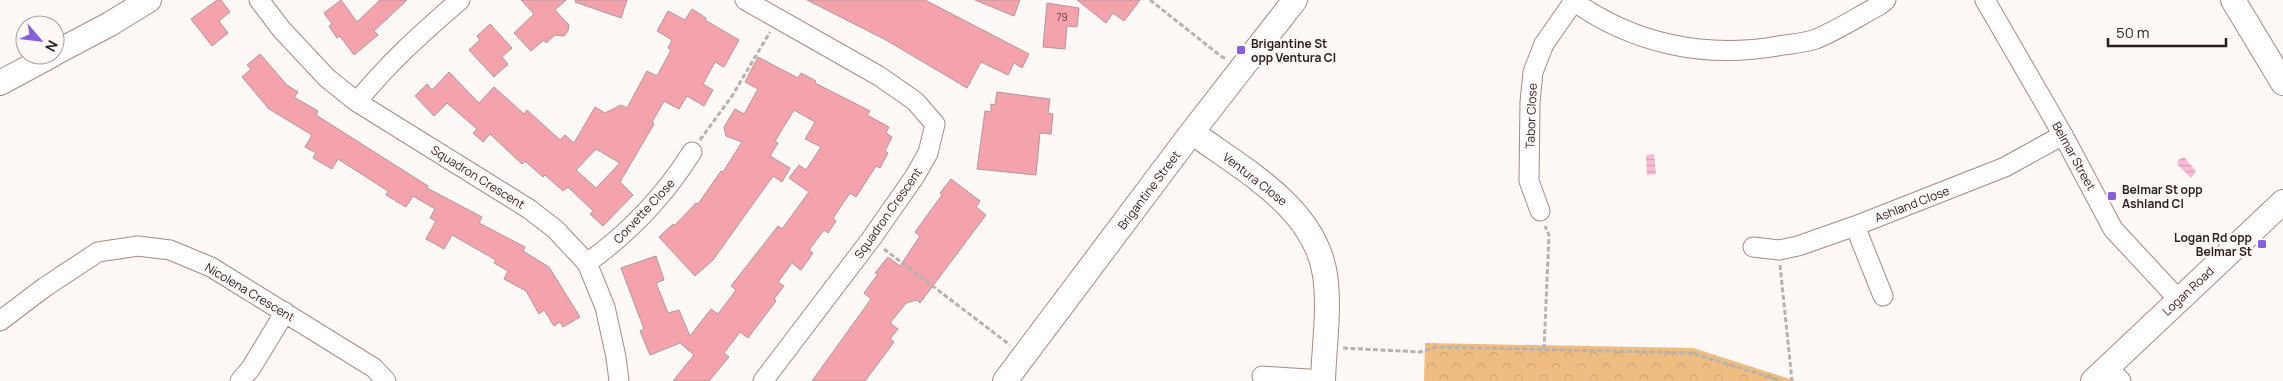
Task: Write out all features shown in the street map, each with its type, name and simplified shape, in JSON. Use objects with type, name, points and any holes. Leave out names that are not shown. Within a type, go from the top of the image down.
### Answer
[{"type":"street","points":[[65,48],[110,24],[149,0]]},
{"type":"street","name":"Squadron Crescent","points":[[259,0],[282,30],[327,78],[357,102],[529,209],[555,229],[587,263],[605,307],[616,357],[619,381]]},
{"type":"street","points":[[357,102],[410,43],[460,0]]},
{"type":"street","name":"Squadron Crescent","points":[[745,0],[879,76],[915,101],[935,124],[928,153],[915,176],[871,239],[763,381]]},
{"type":"street","name":"Brigantine Street","points":[[1005,381],[1294,0]]},
{"type":"street","points":[[1573,1],[1603,19],[1657,42],[1697,50],[1748,51],[1815,40],[1886,0]]},
{"type":"street","name":"Belmar Street","points":[[1984,0],[2063,135],[2113,229],[2179,300]]},
{"type":"street","points":[[2233,0],[2283,83]]},
{"type":"street","name":"Tabor Close","points":[[1540,211],[1530,181],[1530,102],[1534,72],[1544,44],[1573,1]]},
{"type":"street","points":[[0,83],[33,65]]},
{"type":"street","name":"Ventura Close","points":[[1192,132],[1278,196],[1306,224],[1321,258],[1325,276],[1323,381]]},
{"type":"street","name":"Ashland Close","points":[[1753,247],[1779,250],[1798,246],[1855,226],[2005,168],[2063,135]]},
{"type":"street","name":"Corvette Close","points":[[587,263],[612,245],[645,213],[678,174],[692,152]]},
{"type":"street","name":"Logan Road","points":[[2107,376],[2179,300],[2283,202]]},
{"type":"street","points":[[1855,226],[1883,296]]},
{"type":"street","name":"Nicolena Crescent","points":[[0,321],[45,286],[98,252],[138,246],[170,250],[211,267],[374,368],[386,381]]},
{"type":"street","points":[[240,381],[251,368],[284,312]]},
{"type":"street","points":[[1262,376],[1323,381]]},
{"type":"path","points":[[1150,0],[1222,57],[1245,63]]},
{"type":"path","points":[[692,152],[732,96],[769,35],[773,28],[773,16]]},
{"type":"path","points":[[1540,211],[1548,235],[1544,349]]},
{"type":"path","points":[[871,239],[1024,356]]},
{"type":"path","points":[[1779,250],[1792,381]]},
{"type":"path","points":[[1324,348],[1420,352],[1436,347],[1692,352],[1782,381]]},
{"type":"green space","points":[[1425,343],[1693,348],[1796,381],[1424,381]]},
{"type":"shaded area","points":[[1654,154],[1656,174],[1647,175],[1646,155]]},
{"type":"shaded area","points":[[2184,157],[2196,171],[2191,178],[2177,164],[2178,160]]},
{"type":"building","points":[[217,0],[221,0],[230,12],[219,21],[228,33],[212,46],[191,19]]},
{"type":"building","points":[[341,0],[357,22],[380,0],[407,0],[374,31],[378,35],[354,55],[340,36],[337,38],[329,26],[332,24],[324,13]]},
{"type":"building","points":[[521,0],[566,0],[555,10],[569,25],[568,31],[564,36],[555,35],[546,43],[544,40],[531,51],[514,33],[534,14]]},
{"type":"building","points":[[576,0],[627,0],[621,18],[575,2]]},
{"type":"building","points":[[807,0],[925,0],[1029,54],[1022,68],[1014,63],[1008,75],[981,62],[967,88],[886,40]]},
{"type":"building","points":[[975,0],[1020,0],[1014,16]]},
{"type":"building","points":[[1077,0],[1140,0],[1124,21],[1113,13],[1106,23]]},
{"type":"building","points":[[1047,3],[1079,8],[1077,27],[1067,26],[1065,49],[1043,47]]},
{"type":"building","points":[[692,9],[706,18],[705,20],[739,40],[724,67],[715,62],[703,84],[713,90],[704,106],[687,96],[679,109],[664,101],[652,122],[654,124],[620,182],[633,195],[603,226],[590,214],[593,211],[568,187],[563,191],[525,161],[522,164],[490,134],[483,142],[473,133],[477,129],[447,103],[434,116],[415,96],[427,84],[432,90],[449,72],[479,103],[494,87],[524,114],[527,110],[560,140],[565,135],[574,143],[595,107],[605,113],[621,105],[627,108],[647,71],[657,76],[671,50],[668,48],[672,40],[657,31],[668,11],[685,20]],"holes":[[[596,149],[620,163],[596,188],[576,170]]]},
{"type":"building","points":[[490,24],[512,48],[502,57],[508,64],[494,77],[469,50],[480,40],[477,36]]},
{"type":"building","points":[[260,54],[287,85],[298,92],[294,97],[318,111],[316,115],[428,186],[427,188],[482,217],[479,223],[525,247],[523,251],[549,267],[580,317],[563,327],[560,322],[554,326],[544,310],[539,314],[526,291],[504,279],[508,271],[494,263],[496,260],[452,235],[444,249],[426,239],[436,221],[430,218],[435,209],[413,196],[406,207],[386,195],[388,191],[338,159],[332,169],[313,158],[316,153],[305,147],[312,135],[269,109],[242,77],[251,69],[247,65]]},
{"type":"building","points":[[758,57],[798,78],[801,73],[816,81],[815,83],[870,111],[867,115],[889,127],[886,133],[892,137],[885,151],[888,153],[880,168],[876,166],[856,197],[850,193],[833,218],[836,221],[828,233],[824,230],[809,250],[813,253],[801,270],[792,263],[778,282],[784,286],[774,299],[776,301],[748,338],[740,332],[724,353],[729,357],[709,381],[673,381],[694,355],[680,343],[650,355],[640,331],[644,329],[621,268],[656,256],[664,280],[656,283],[668,313],[679,310],[690,336],[711,309],[718,314],[736,290],[731,286],[778,226],[782,229],[809,192],[789,178],[799,165],[806,170],[821,147],[805,139],[815,122],[794,110],[775,141],[778,143],[770,156],[790,168],[782,182],[773,176],[713,260],[695,276],[659,237],[673,224],[674,226],[696,203],[698,204],[721,171],[723,172],[742,142],[726,136],[724,127],[735,109],[744,114],[758,89],[745,82]]},
{"type":"building","points":[[997,92],[1050,99],[1048,113],[1053,114],[1051,134],[1040,133],[1036,175],[977,169],[985,111],[991,112],[991,104],[995,105]]},
{"type":"building","points":[[951,179],[980,201],[976,207],[986,215],[920,303],[917,300],[906,303],[890,323],[898,329],[890,339],[894,342],[865,381],[812,381],[871,299],[864,293],[878,274],[875,273],[888,257],[900,266],[920,236],[915,232],[942,195],[940,193]]},
{"type":"place","name":"Brigantine St opp Ventura Cl","points":[[1241,50]]},
{"type":"place","name":"Belmar St opp Ashland Cl","points":[[2112,196]]},
{"type":"place","name":"Logan Rd opp Belmar St","points":[[2262,244]]}]
